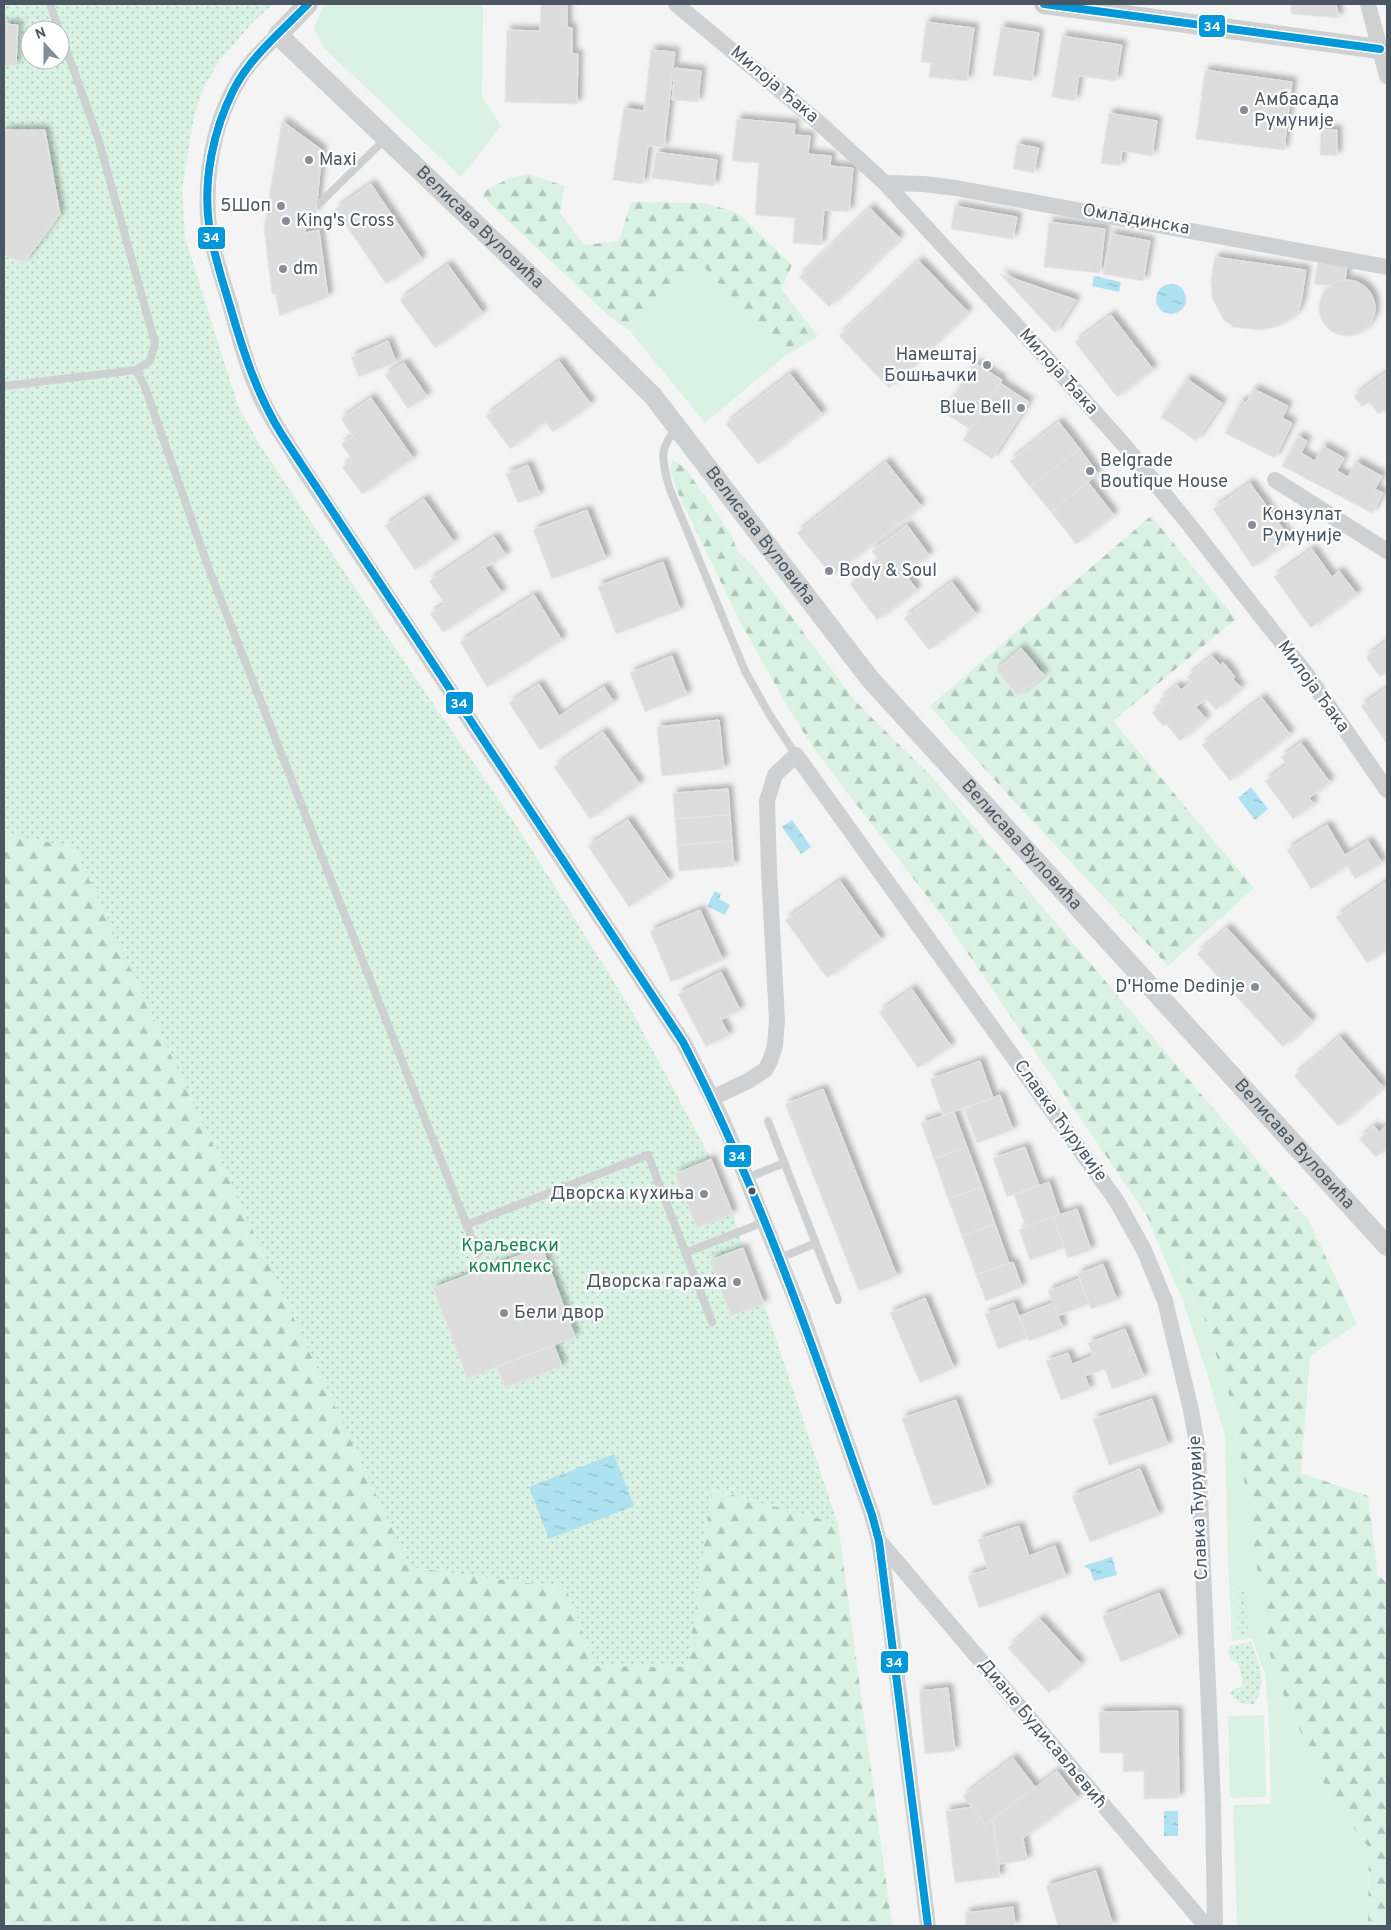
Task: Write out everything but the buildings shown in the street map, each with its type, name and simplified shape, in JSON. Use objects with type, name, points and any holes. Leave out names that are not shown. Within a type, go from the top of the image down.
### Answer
[{"type":"street","points":[[308,4],[251,62],[233,90],[216,137],[208,182],[208,216],[214,249],[238,332],[256,387],[266,408],[300,464],[683,1042],[712,1098],[747,1178],[805,1324],[872,1515],[879,1541],[928,1926]]},
{"type":"street","name":"Милоја Ђака","points":[[676,4],[817,121],[884,183],[1028,338],[1148,474],[1308,676],[1387,790]]},
{"type":"street","points":[[1044,4],[1384,50]]},
{"type":"street","points":[[1368,4],[1384,50],[1387,76]]},
{"type":"street","name":"Велисава Вуловића","points":[[278,35],[626,367],[653,396],[678,426],[845,648],[876,685],[1387,1246]]},
{"type":"street","name":"Омладинска","points":[[884,183],[924,184],[956,188],[1387,267]]},
{"type":"street","points":[[1275,480],[1387,551]]},
{"type":"street","points":[[712,1098],[748,1082],[764,1070],[776,1046],[777,1020],[767,801],[775,775],[796,755]]},
{"type":"street","name":"Славка Ћурувије","points":[[796,755],[1116,1200],[1144,1250],[1165,1301],[1191,1410],[1198,1450],[1215,1926]]},
{"type":"street","name":"Диане Будисављевић","points":[[879,1541],[1206,1926]]},
{"type":"lane","points":[[50,4],[56,20]]},
{"type":"lane","points":[[4,386],[136,370],[150,361],[155,343],[98,138],[70,59]]},
{"type":"lane","points":[[321,202],[387,138]]},
{"type":"lane","points":[[136,370],[145,386],[214,581],[331,884],[413,1086],[478,1254]]},
{"type":"lane","points":[[678,426],[667,439],[663,449],[664,464],[670,487],[745,671],[769,714],[796,755]]},
{"type":"lane","points":[[768,1121],[838,1300]]},
{"type":"lane","points":[[466,1225],[648,1155],[712,1322]]},
{"type":"lane","points":[[747,1178],[784,1163]]},
{"type":"lane","points":[[685,1253],[765,1222]]},
{"type":"lane","points":[[780,1258],[816,1244]]},
{"type":"green space","name":"Краљевски комплекс","points":[[4,4],[273,4],[254,21],[219,61],[203,89],[194,116],[182,189],[185,238],[238,406],[260,445],[520,831],[629,1006],[711,1159],[733,1214],[838,1524],[712,1489],[687,1667],[595,1666],[566,1588],[410,1567],[74,847],[4,834]]},
{"type":"green space","points":[[327,4],[483,4],[482,97],[501,126],[461,177],[324,48],[314,29],[322,8]]},
{"type":"green space","points":[[528,174],[565,186],[560,213],[584,245],[619,241],[631,202],[705,203],[738,213],[792,265],[781,289],[818,336],[785,356],[704,267],[630,331],[609,316],[483,197],[486,190],[510,178]]},
{"type":"green space","points":[[704,267],[785,356],[705,423],[630,331]]},
{"type":"green space","points":[[672,459],[685,468],[732,536],[737,551],[754,567],[856,702],[931,776],[1309,1221],[1357,1324],[1310,1356],[1301,1473],[1368,1496],[1378,1576],[1387,1582],[1387,1926],[1368,1926],[1369,1848],[1330,1796],[1273,1672],[1233,1407],[1200,1305],[1145,1213],[943,917],[814,749],[786,704],[738,618],[677,491],[671,472]]},
{"type":"green space","points":[[1151,516],[1236,619],[1113,721],[1254,888],[1168,966],[998,784],[930,706]]},
{"type":"green space","points":[[4,834],[74,847],[410,1567],[566,1588],[595,1666],[687,1667],[712,1489],[838,1524],[892,1926],[4,1926]]},
{"type":"green space","points":[[1145,1213],[1200,1305],[1233,1407],[1273,1672],[1330,1796],[1369,1848],[1368,1926],[1237,1926],[1233,1805],[1271,1804],[1269,1722],[1265,1674],[1252,1638],[1232,1641],[1225,1437],[1206,1370],[1183,1301]]},
{"type":"green space","points":[[1238,1587],[1246,1588],[1248,1636],[1238,1636]]},
{"type":"green space","points":[[1251,1642],[1262,1682],[1261,1690],[1253,1705],[1239,1702],[1230,1694],[1232,1690],[1239,1688],[1243,1684],[1239,1665],[1227,1653],[1230,1646]]},
{"type":"green space","points":[[1264,1715],[1266,1797],[1230,1798],[1228,1716]]},
{"type":"water","points":[[1094,276],[1121,282],[1119,292],[1092,286]]},
{"type":"water","points":[[1171,284],[1182,288],[1186,299],[1182,310],[1171,314],[1160,310],[1156,299],[1160,288]]},
{"type":"water","points":[[1251,787],[1268,809],[1255,820],[1238,798]]},
{"type":"water","points":[[792,820],[811,847],[801,854],[782,827]]},
{"type":"water","points":[[715,891],[721,894],[719,899],[730,905],[725,915],[707,906]]},
{"type":"water","points":[[614,1454],[634,1506],[549,1539],[529,1487]]},
{"type":"water","points":[[1112,1557],[1117,1575],[1094,1581],[1090,1570],[1083,1566]]},
{"type":"water","points":[[1164,1811],[1178,1811],[1178,1836],[1164,1836]]},
{"type":"transit line","name":"34","points":[[308,4],[268,44],[241,77],[220,121],[211,156],[207,191],[209,225],[218,266],[240,340],[265,404],[282,435],[683,1042],[738,1157],[786,1275],[872,1515],[879,1541],[928,1926]]},
{"type":"transit line","name":"34","points":[[1044,4],[1380,49]]},
{"type":"place","name":"Амбасада Румуније","points":[[1244,110]]},
{"type":"place","name":"Maxi","points":[[309,160]]},
{"type":"place","name":"5Шоп","points":[[281,206]]},
{"type":"place","name":"King's Cross","points":[[286,221]]},
{"type":"place","name":"dm","points":[[283,269]]},
{"type":"place","name":"Намештај Бошњачки","points":[[987,365]]},
{"type":"place","name":"Blue Bell","points":[[1021,408]]},
{"type":"place","name":"Belgrade Boutique House","points":[[1090,471]]},
{"type":"place","name":"Конзулат Румуније","points":[[1252,525]]},
{"type":"place","name":"Body & Soul","points":[[829,571]]},
{"type":"place","name":"D'Home Dedinje","points":[[1255,987]]},
{"type":"place","name":"Дворска кухиња","points":[[704,1194]]},
{"type":"place","name":"Дворска гаража","points":[[737,1282]]},
{"type":"place","name":"Бели двор","points":[[504,1313]]}]
